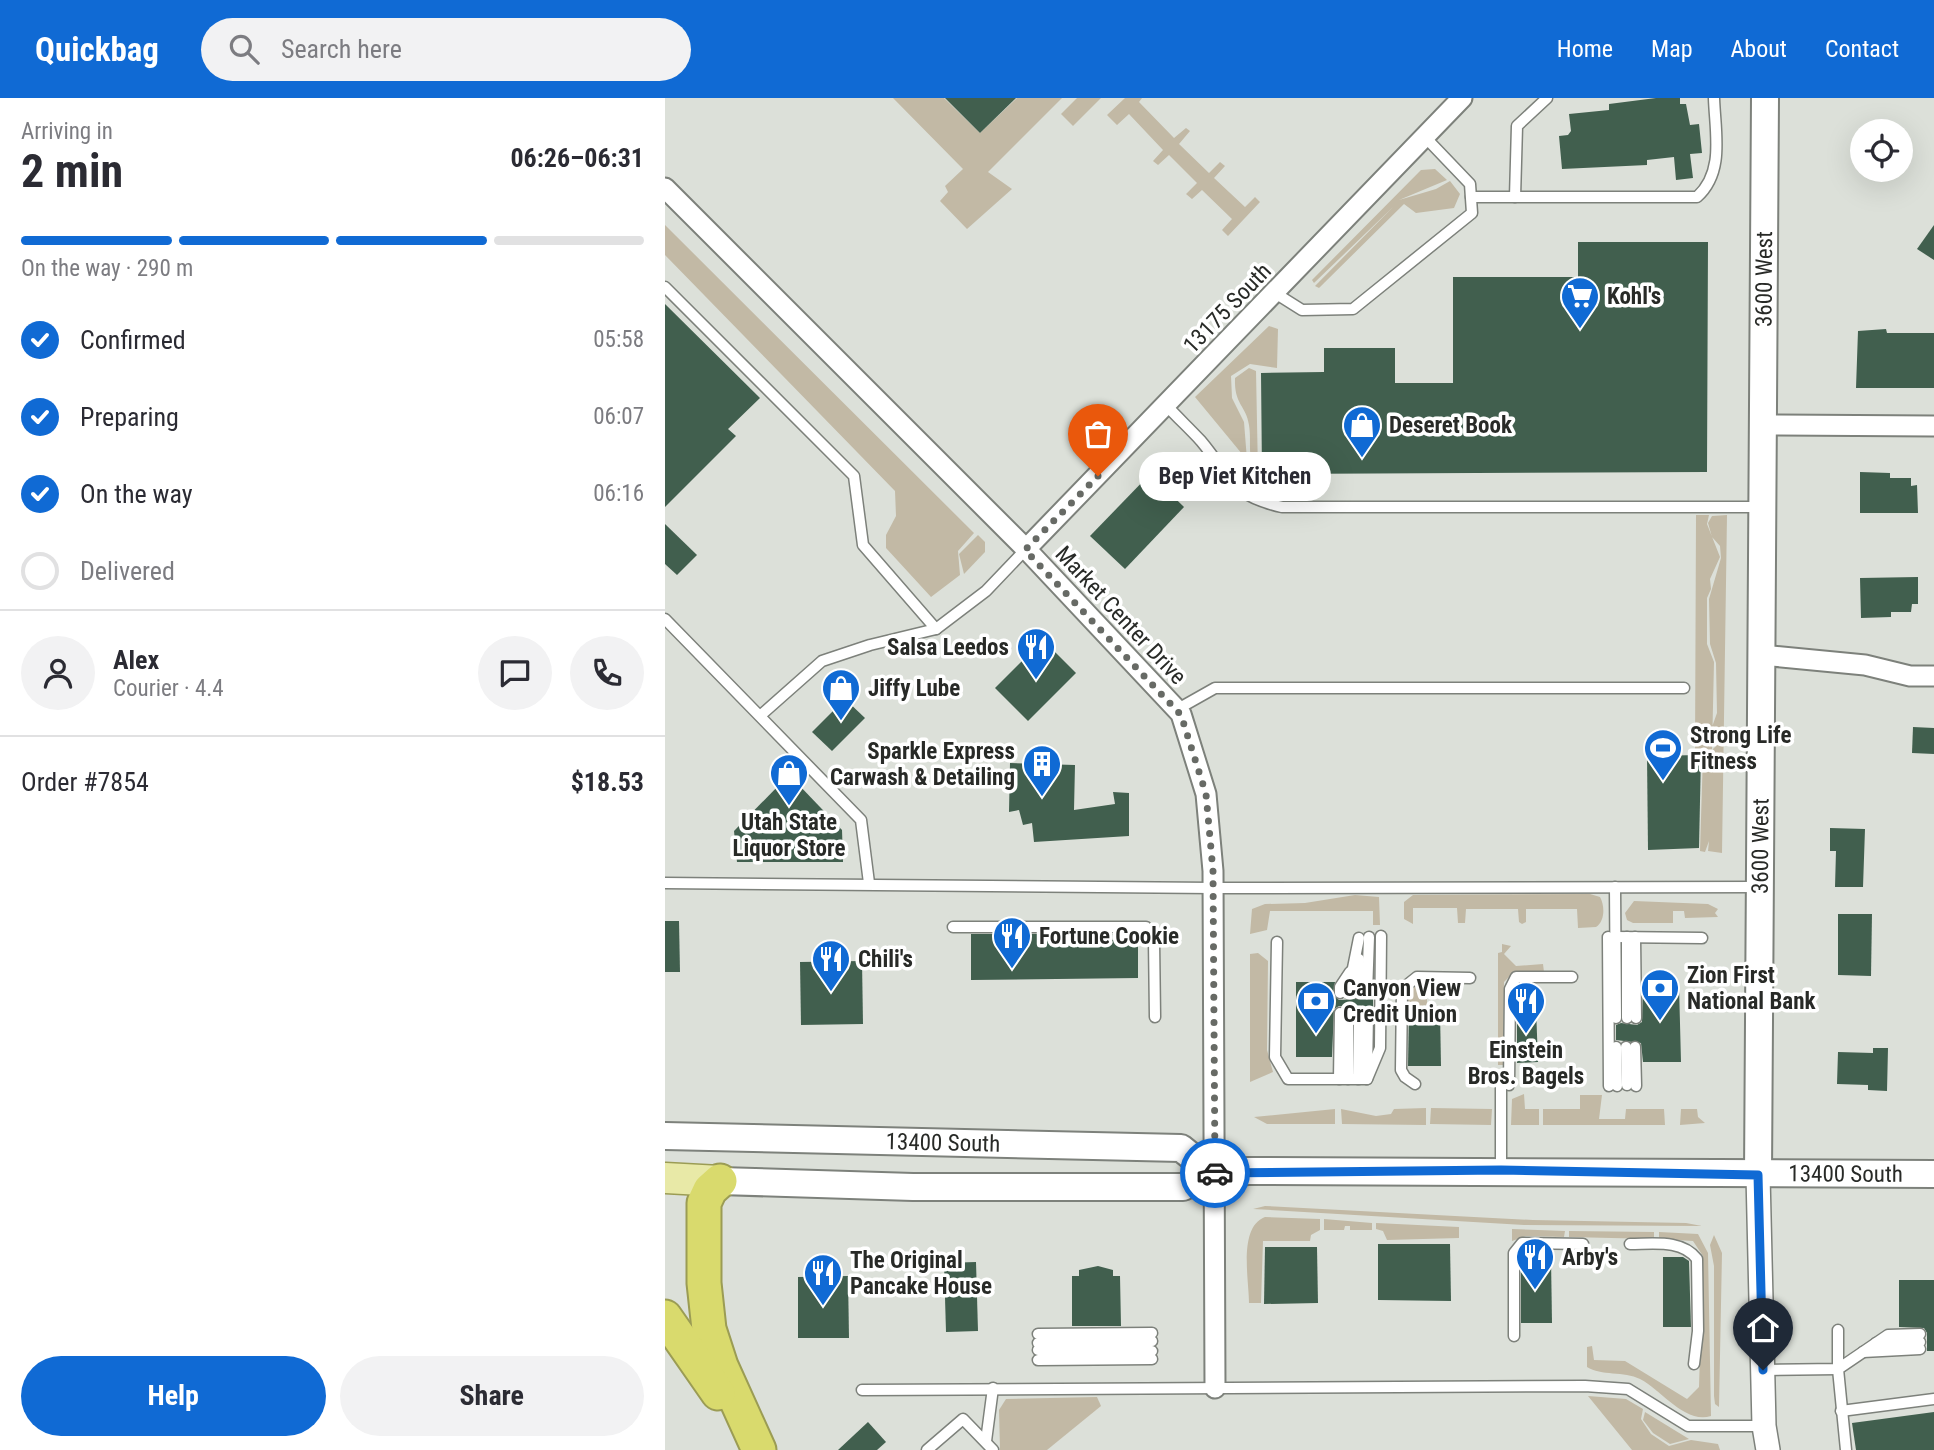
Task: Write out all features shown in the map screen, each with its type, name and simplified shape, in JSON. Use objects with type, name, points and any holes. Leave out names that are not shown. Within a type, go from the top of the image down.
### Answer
[{"type":"highway","points":[[720,1181],[710,1190],[703,1203],[706,1306],[721,1366],[758,1450]]},
{"type":"highway","points":[[665,1317],[758,1450]]},
{"type":"main road","name":"3600 West","points":[[1758,1175],[1765,98]]},
{"type":"main road","name":"13400 South","points":[[665,1136],[1181,1148],[1213,1173]]},
{"type":"main road","name":"13400 South","points":[[665,1178],[923,1187],[1183,1187],[1213,1173],[1501,1170],[1758,1175],[1934,1174]]},
{"type":"street","name":"13175 South","points":[[1025,550],[1462,98]]},
{"type":"street","name":"Market Center Drive","points":[[665,188],[1025,550],[1181,715],[1206,794],[1213,888],[1215,1388]]},
{"type":"street","points":[[1763,425],[1934,426]]},
{"type":"street","points":[[1761,654],[1865,665],[1910,676],[1934,676]]},
{"type":"street","name":"3600 West","points":[[1758,1175],[1764,1426],[1768,1450]]},
{"type":"lane","points":[[1515,197],[1517,126],[1547,98]]},
{"type":"lane","points":[[1471,197],[1697,197],[1709,186],[1716,170],[1714,98]]},
{"type":"lane","points":[[1275,293],[1302,310],[1353,309],[1472,213],[1470,184],[1425,137]]},
{"type":"lane","points":[[665,287],[854,476],[863,545],[936,629]]},
{"type":"lane","points":[[1167,406],[1202,443],[1236,488],[1257,501],[1282,506],[1763,507]]},
{"type":"lane","points":[[761,715],[822,661],[870,645],[936,629],[986,591],[1025,550]]},
{"type":"lane","points":[[665,619],[861,820],[869,883]]},
{"type":"lane","points":[[1176,710],[1215,688],[1684,688]]},
{"type":"lane","points":[[665,883],[1213,888],[1760,887]]},
{"type":"lane","points":[[1615,887],[1612,937],[1622,1086]]},
{"type":"lane","points":[[953,927],[1146,927],[1154,940],[1155,1017]]},
{"type":"lane","points":[[1277,942],[1275,1057],[1288,1079],[1353,1079],[1380,1048],[1381,936]]},
{"type":"lane","points":[[1364,937],[1354,993],[1353,968],[1364,937]]},
{"type":"lane","points":[[1612,937],[1702,938]]},
{"type":"lane","points":[[1612,937],[1626,1018],[1631,937]]},
{"type":"lane","points":[[1415,1084],[1401,1070],[1402,989],[1417,977],[1470,978]]},
{"type":"lane","points":[[1501,1170],[1510,989],[1516,977],[1572,977]]},
{"type":"lane","points":[[1353,1079],[1354,1013],[1353,1079]]},
{"type":"lane","points":[[1622,1086],[1626,1047],[1622,1086]]},
{"type":"lane","points":[[1514,1336],[1514,1253],[1523,1243],[1583,1244]]},
{"type":"lane","points":[[1630,1244],[1680,1245],[1691,1251],[1697,1259],[1698,1331],[1694,1364]]},
{"type":"lane","points":[[1838,1330],[1837,1369],[1846,1450]]},
{"type":"lane","points":[[1763,1370],[1837,1369],[1888,1335],[1920,1342],[1863,1352]]},
{"type":"lane","points":[[1152,1346],[1038,1347],[1152,1346]]},
{"type":"lane","points":[[862,1390],[1585,1386],[1628,1389],[1688,1426],[1764,1426]]},
{"type":"lane","points":[[986,1441],[993,1388]]},
{"type":"lane","points":[[1841,1411],[1934,1399]]},
{"type":"lane","points":[[928,1450],[964,1419],[993,1450]]},
{"type":"shaded area","points":[[893,98],[944,98],[980,133],[1017,98],[1062,98],[988,172],[1012,189],[967,229],[940,201],[948,192],[945,186],[963,169]]},
{"type":"shaded area","points":[[1077,98],[1101,98],[1073,126],[1061,114]]},
{"type":"shaded area","points":[[1125,98],[1142,98],[1139,102],[1174,138],[1186,128],[1190,131],[1179,144],[1209,173],[1220,162],[1225,166],[1214,178],[1245,207],[1255,197],[1260,202],[1228,236],[1222,230],[1232,219],[1202,190],[1192,199],[1186,194],[1197,183],[1169,155],[1158,165],[1153,161],[1163,150],[1129,114],[1117,125],[1107,115]]},
{"type":"shaded area","points":[[1435,169],[1447,180],[1399,200],[1436,189],[1450,181],[1460,194],[1454,208],[1416,213],[1404,204],[1319,288],[1315,286],[1393,207],[1314,283],[1312,280],[1421,170]]},
{"type":"shaded area","points":[[665,225],[974,533],[958,551],[960,575],[931,597],[886,548],[886,535],[896,516],[895,491],[665,255]]},
{"type":"shaded area","points":[[1269,326],[1278,329],[1277,368],[1250,364],[1231,376],[1232,398],[1244,422],[1247,460],[1195,397]]},
{"type":"shaded area","points":[[1249,368],[1256,371],[1258,473],[1251,456],[1247,418],[1235,387],[1235,378]]},
{"type":"shaded area","points":[[1696,515],[1709,515],[1707,524],[1712,536],[1708,523],[1712,516],[1727,515],[1722,853],[1708,851],[1709,841],[1705,852],[1700,851],[1703,754],[1695,753]],"holes":[[[1712,537],[1720,546],[1721,558],[1709,599],[1710,644],[1716,663],[1717,713],[1713,725],[1714,662],[1707,644],[1707,598],[1711,589],[1710,579],[1720,557]],[[1712,729],[1716,746],[1712,750]]]},
{"type":"shaded area","points":[[978,535],[985,542],[985,552],[964,574],[959,554]]},
{"type":"shaded area","points":[[1590,894],[1600,897],[1603,905],[1603,917],[1596,927],[1578,928],[1577,909],[1526,909],[1526,922],[1522,924],[1519,922],[1518,909],[1466,909],[1465,923],[1458,923],[1457,908],[1413,908],[1413,924],[1404,919],[1404,902],[1413,895]]},
{"type":"shaded area","points":[[1355,895],[1379,897],[1380,925],[1373,925],[1373,911],[1270,911],[1267,930],[1250,934],[1252,909],[1265,904],[1305,903]]},
{"type":"shaded area","points":[[1634,901],[1708,904],[1718,909],[1715,913],[1718,917],[1685,918],[1684,911],[1673,911],[1673,923],[1633,923],[1627,920],[1625,913]]},
{"type":"shaded area","points":[[1502,944],[1511,946],[1504,954],[1516,966],[1543,964],[1544,972],[1513,973],[1504,982],[1503,1065],[1498,1065],[1498,953],[1502,952]]},
{"type":"shaded area","points":[[1258,953],[1268,961],[1267,1050],[1273,1072],[1250,1082],[1250,954]]},
{"type":"shaded area","points":[[1417,982],[1427,982],[1427,1005],[1408,1008],[1408,991]]},
{"type":"shaded area","points":[[1524,1094],[1525,1109],[1539,1109],[1539,1125],[1511,1125],[1512,1099]]},
{"type":"shaded area","points":[[1580,1095],[1602,1095],[1599,1119],[1625,1119],[1626,1109],[1664,1109],[1665,1125],[1543,1125],[1543,1109],[1580,1109]]},
{"type":"shaded area","points":[[1426,1108],[1426,1125],[1342,1124],[1341,1109],[1376,1116],[1391,1114],[1394,1109]]},
{"type":"shaded area","points":[[1431,1108],[1492,1109],[1491,1125],[1430,1124]]},
{"type":"shaded area","points":[[1335,1109],[1335,1124],[1267,1124],[1254,1117]]},
{"type":"shaded area","points":[[1681,1109],[1697,1109],[1698,1117],[1705,1123],[1680,1125]]},
{"type":"shaded area","points":[[1265,1206],[1533,1220],[1686,1223],[1702,1226],[1524,1225],[1253,1209]]},
{"type":"shaded area","points":[[1265,1217],[1320,1219],[1320,1230],[1311,1235],[1310,1241],[1263,1241],[1261,1303],[1249,1303],[1248,1243],[1251,1231]]},
{"type":"shaded area","points":[[1324,1219],[1372,1223],[1372,1230],[1350,1230],[1350,1226],[1345,1226],[1344,1230],[1324,1230]]},
{"type":"shaded area","points":[[1376,1223],[1459,1227],[1459,1238],[1387,1240],[1383,1231],[1376,1229]]},
{"type":"shaded area","points":[[1512,1229],[1565,1231],[1564,1237],[1526,1236],[1512,1241]]},
{"type":"shaded area","points":[[1569,1231],[1654,1232],[1654,1239],[1569,1237]]},
{"type":"shaded area","points":[[1659,1232],[1698,1234],[1708,1253],[1711,1416],[1701,1417],[1682,1411],[1640,1379],[1599,1372],[1587,1367],[1587,1347],[1592,1346],[1594,1360],[1625,1361],[1687,1399],[1699,1387],[1703,1256],[1693,1241],[1659,1239]]},
{"type":"shaded area","points":[[1714,1235],[1722,1253],[1719,1407],[1715,1404],[1714,1396],[1714,1266],[1710,1245]]},
{"type":"shaded area","points":[[1588,1396],[1626,1399],[1643,1409],[1641,1419],[1651,1434],[1669,1446],[1691,1440],[1718,1444],[1720,1450],[1632,1450]]},
{"type":"shaded area","points":[[1097,1397],[1101,1406],[1047,1450],[1000,1450],[999,1410],[1006,1399]]},
{"type":"shaded area","points":[[1645,1412],[1689,1439],[1670,1444],[1653,1433],[1643,1420]]},
{"type":"building","points":[[945,98],[1016,98],[980,133]]},
{"type":"building","points":[[1680,98],[1680,104],[1686,104],[1690,125],[1699,124],[1702,153],[1690,154],[1693,178],[1676,180],[1674,157],[1647,160],[1647,165],[1562,169],[1559,136],[1568,135],[1571,131],[1569,114],[1609,110],[1609,104]]},
{"type":"building","points":[[1934,225],[1934,260],[1917,249]]},
{"type":"building","name":"Kohl's","points":[[1578,242],[1708,242],[1707,472],[1262,474],[1261,373],[1324,372],[1324,348],[1395,348],[1395,383],[1453,383],[1453,277],[1578,277]]},
{"type":"building","points":[[665,304],[760,398],[728,429],[736,436],[665,507]]},
{"type":"building","points":[[1886,329],[1887,333],[1934,333],[1934,388],[1856,388],[1858,331]]},
{"type":"building","points":[[1860,472],[1890,473],[1890,478],[1911,478],[1911,486],[1917,485],[1918,513],[1860,513]]},
{"type":"building","points":[[1150,474],[1184,507],[1125,569],[1090,536]]},
{"type":"building","points":[[665,524],[697,555],[677,575],[665,564]]},
{"type":"building","points":[[1918,577],[1918,604],[1912,604],[1911,612],[1891,612],[1891,617],[1861,618],[1860,578]]},
{"type":"building","name":"Salsa Leedos","points":[[1043,640],[1076,673],[1028,721],[995,688]]},
{"type":"building","name":"Jiffy Lube","points":[[845,699],[865,718],[832,751],[812,732]]},
{"type":"building","points":[[1913,727],[1934,728],[1934,754],[1912,753]]},
{"type":"building","points":[[1701,755],[1699,848],[1648,850],[1647,756]]},
{"type":"building","name":"Sparkle Express Carwash & Detailing","points":[[1010,763],[1075,765],[1074,810],[1115,804],[1113,792],[1129,793],[1129,836],[1034,842],[1032,823],[1023,825],[1019,810],[1009,812]]},
{"type":"building","name":"Utah State Liquor Store","points":[[781,783],[797,783],[842,830],[843,862],[737,862],[734,831]]},
{"type":"building","points":[[1830,828],[1865,829],[1863,887],[1835,887],[1836,851],[1830,851]]},
{"type":"building","points":[[1838,914],[1872,914],[1871,976],[1838,975]]},
{"type":"building","points":[[665,921],[679,921],[680,972],[665,972]]},
{"type":"building","points":[[971,934],[1138,934],[1138,978],[971,980]]},
{"type":"building","name":"Chili's","points":[[862,961],[863,1024],[801,1025],[800,962]]},
{"type":"building","name":"Canyon View Credit Union","points":[[1296,982],[1335,982],[1333,994],[1339,1000],[1373,998],[1373,1007],[1339,1006],[1334,1009],[1332,1057],[1296,1057]]},
{"type":"building","name":"Zion First National Bank","points":[[1679,985],[1681,1062],[1643,1062],[1641,1043],[1616,1040],[1616,1025],[1637,1025],[1642,1022],[1643,986]]},
{"type":"building","name":"Einstein Bros. Bagels","points":[[1536,1007],[1538,1062],[1517,1063],[1517,1008]]},
{"type":"building","points":[[1409,1011],[1440,1011],[1441,1066],[1408,1066]]},
{"type":"building","points":[[1873,1048],[1888,1048],[1887,1091],[1868,1090],[1868,1085],[1837,1084],[1838,1052],[1873,1053]]},
{"type":"building","points":[[1378,1244],[1450,1244],[1451,1301],[1378,1300]]},
{"type":"building","points":[[1265,1247],[1317,1247],[1318,1303],[1264,1304]]},
{"type":"building","points":[[1663,1257],[1683,1257],[1689,1261],[1691,1327],[1663,1327]]},
{"type":"building","name":"Arby's","points":[[1551,1258],[1552,1323],[1521,1323],[1521,1259]]},
{"type":"building","points":[[976,1262],[978,1331],[946,1332],[944,1263]]},
{"type":"building","points":[[1098,1266],[1113,1270],[1113,1276],[1120,1276],[1121,1326],[1072,1326],[1072,1276],[1079,1276],[1079,1270]]},
{"type":"building","name":"The Original Pancake House","points":[[848,1276],[849,1338],[798,1338],[798,1277]]},
{"type":"building","points":[[1899,1280],[1934,1280],[1934,1351],[1927,1351],[1927,1333],[1924,1328],[1899,1327]]},
{"type":"building","points":[[1934,1412],[1934,1450],[1856,1450],[1852,1423]]},
{"type":"building","points":[[868,1422],[886,1442],[877,1450],[838,1450]]},
{"type":"way so far","points":[[1098,476],[1025,550],[1181,715],[1206,794],[1213,871],[1215,1173]]},
{"type":"place","name":"Kohl's","points":[[1580,330]]},
{"type":"place","name":"Deseret Book","points":[[1362,459]]},
{"type":"place","name":"Bep Viet Kitchen","points":[[1098,476]]},
{"type":"place","name":"Salsa Leedos","points":[[1036,681]]},
{"type":"place","name":"Jiffy Lube","points":[[841,722]]},
{"type":"place","name":"Strong Life Fitness","points":[[1663,782]]},
{"type":"place","name":"Sparkle Express Carwash & Detailing","points":[[1042,798]]},
{"type":"place","name":"Utah State Liquor Store","points":[[789,807]]},
{"type":"place","name":"Fortune Cookie","points":[[1012,970]]},
{"type":"place","name":"Chili's","points":[[831,993]]},
{"type":"place","name":"Zion First National Bank","points":[[1660,1022]]},
{"type":"place","name":"Canyon View Credit Union","points":[[1316,1035]]},
{"type":"place","name":"Einstein Bros. Bagels","points":[[1526,1035]]},
{"type":"place","name":"Arby's","points":[[1535,1291]]},
{"type":"place","name":"The Original Pancake House","points":[[823,1307]]},
{"type":"route","points":[[1215,1173],[1501,1170],[1758,1175],[1763,1370]]}]
